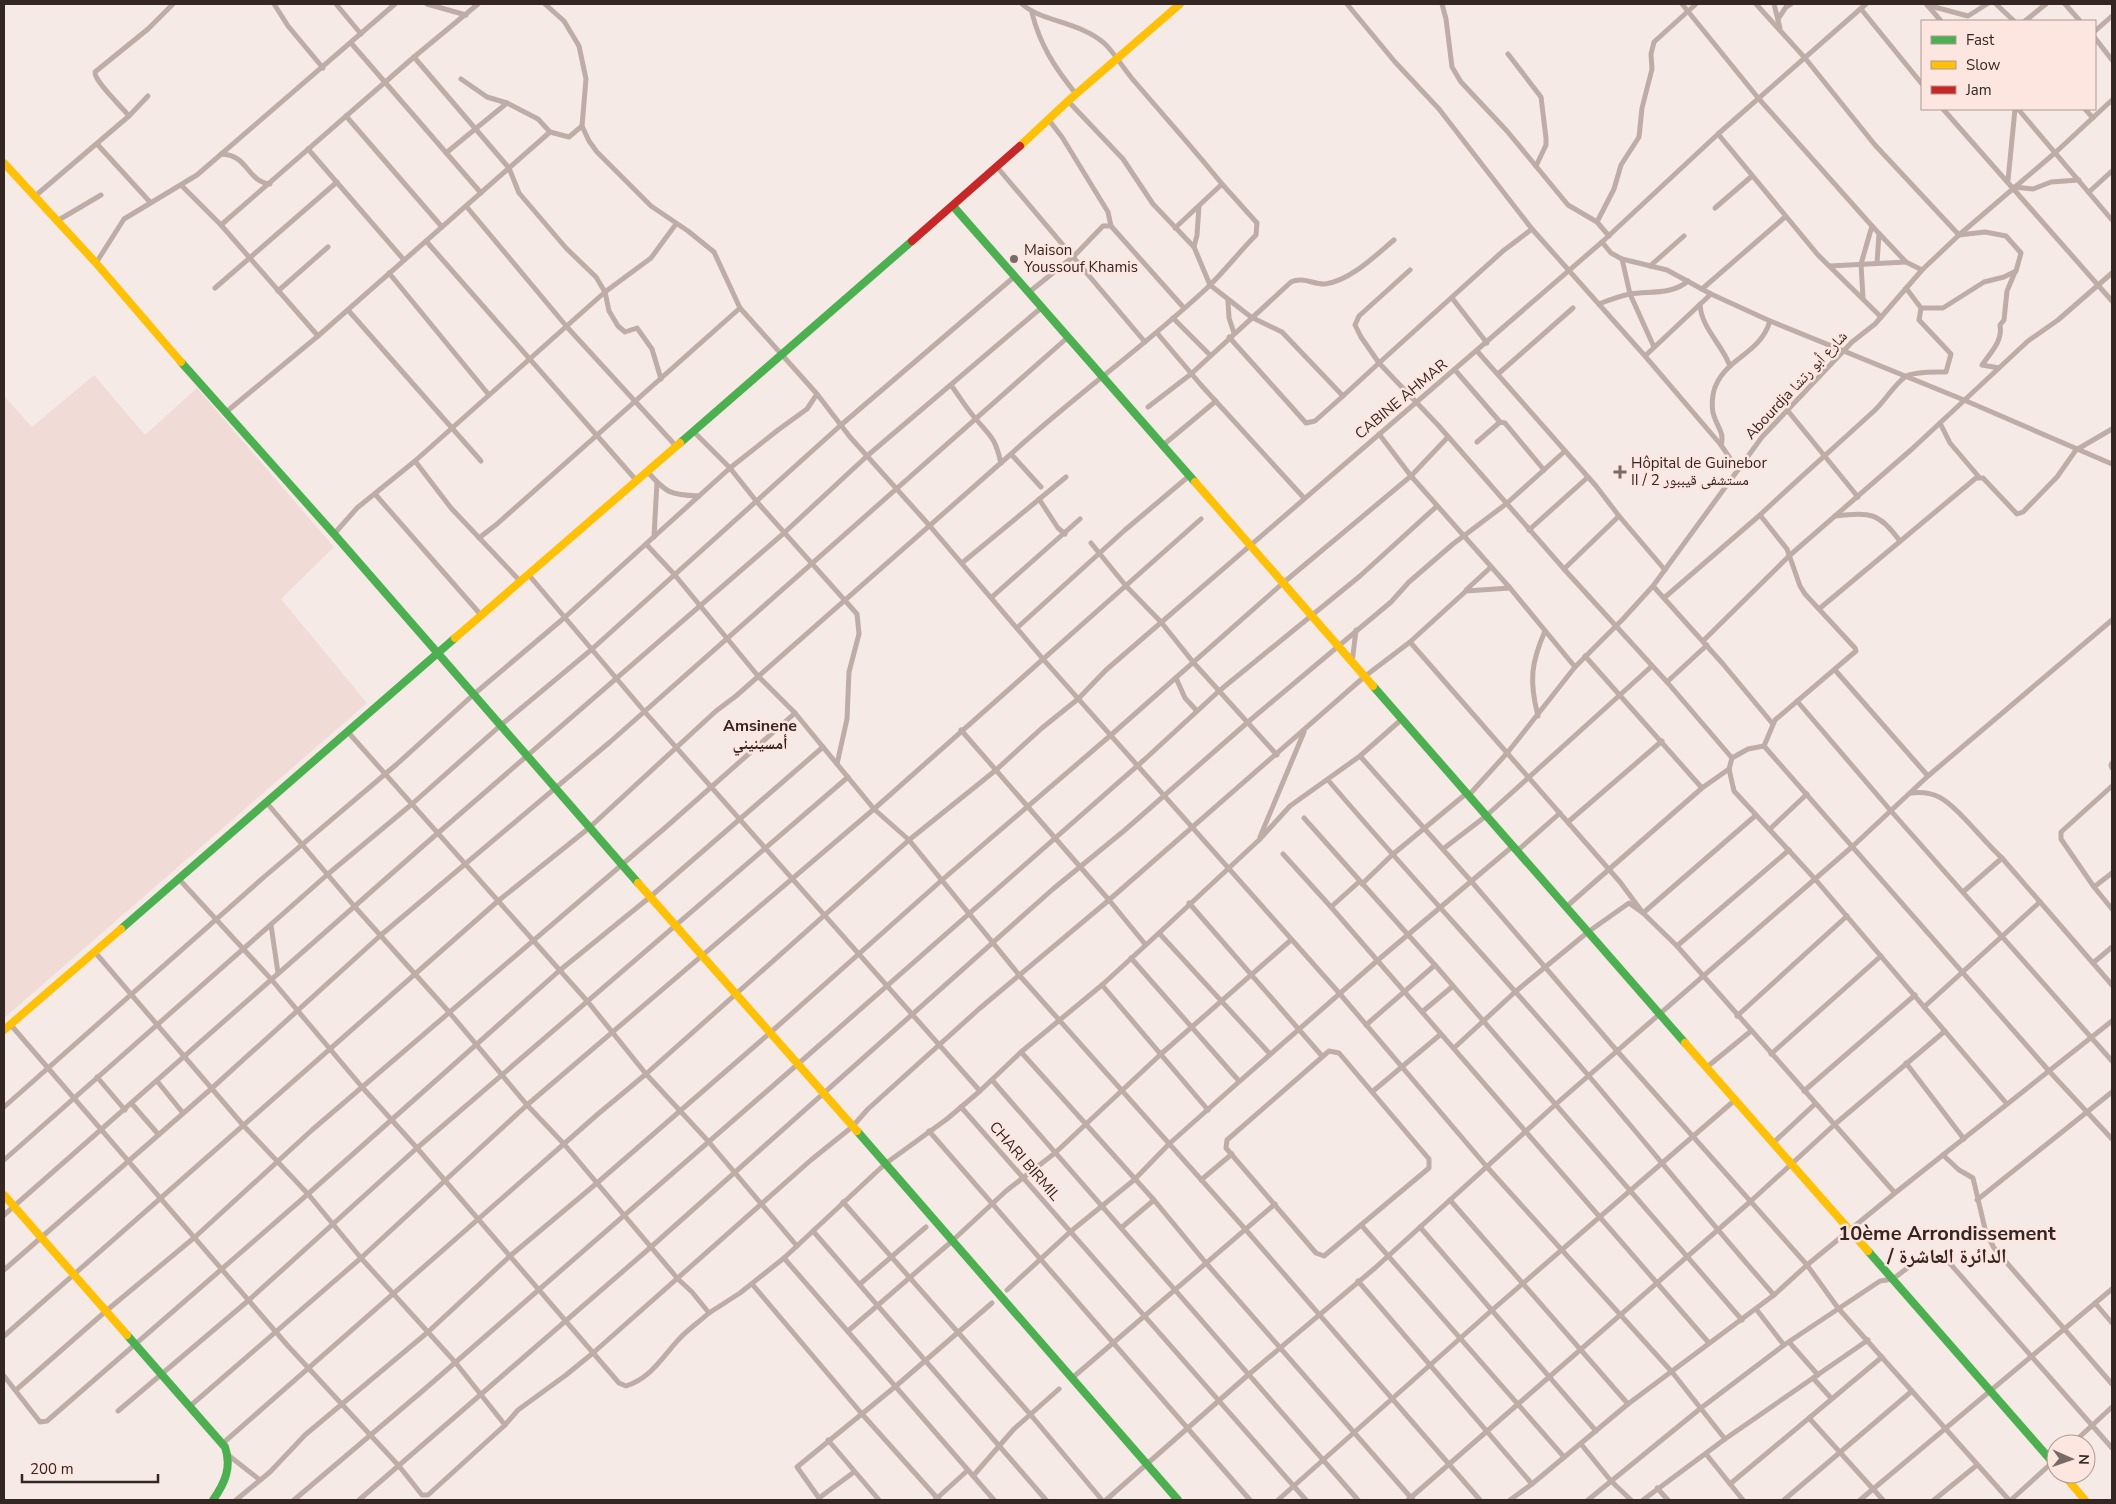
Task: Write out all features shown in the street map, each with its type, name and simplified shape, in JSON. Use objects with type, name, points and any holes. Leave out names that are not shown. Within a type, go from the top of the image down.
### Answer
[{"type":"street","points":[[129,116],[101,86],[95,78],[95,72],[148,29],[173,4]]},
{"type":"street","points":[[274,4],[288,26],[323,68]]},
{"type":"street","points":[[336,4],[361,34]]},
{"type":"street","points":[[96,263],[124,219],[197,175],[395,4]]},
{"type":"street","points":[[427,4],[466,16]]},
{"type":"street","points":[[221,225],[414,57],[466,16],[478,4]]},
{"type":"street","points":[[545,4],[564,21],[579,46],[586,79],[582,126],[589,140],[625,182],[651,206],[714,252],[740,308],[817,394],[867,456],[962,562],[1043,659],[1340,994],[1488,1168],[1672,1372],[1725,1439]]},
{"type":"street","points":[[4,1336],[498,901],[589,828],[716,711],[1001,463],[1047,420],[1157,333],[1210,285],[1256,234],[1257,223],[1105,44],[1077,26],[1032,13],[1022,4]]},
{"type":"street","points":[[1180,4],[1068,101],[997,167],[7,1027],[49,1068],[340,1404],[399,1466],[422,1495],[428,1495],[505,1425],[518,1410],[593,1353],[762,1203],[852,1127],[868,1109],[939,1045],[1109,900],[1245,780],[1277,755],[1364,677],[1410,642],[1491,567]]},
{"type":"street","points":[[1347,4],[1395,62],[1439,109],[1532,229],[1721,445],[1738,470]]},
{"type":"street","points":[[1442,4],[1446,19],[1452,67],[1461,82],[1507,131],[1568,205],[1597,222],[1609,236]]},
{"type":"street","points":[[1682,4],[1759,99],[1872,226],[1906,262],[1922,270]]},
{"type":"street","points":[[1597,222],[1614,189],[1621,165],[1639,137],[1642,108],[1652,69],[1651,54],[1654,42],[1696,4]]},
{"type":"street","points":[[1756,4],[1805,58],[1875,145],[1959,235],[1985,232],[2006,236],[2021,253],[2016,271],[2007,291],[2004,320],[2000,325],[2002,333],[1997,344],[1982,365],[1999,368]]},
{"type":"street","points":[[1774,4],[1780,30]]},
{"type":"street","points":[[1778,19],[1786,7],[1791,4]]},
{"type":"street","name":"CABINE AHMAR","points":[[222,1444],[737,994],[909,840],[996,770],[1042,728],[1078,699],[1106,670],[1161,622],[1415,402],[1478,351],[1609,236],[1718,134],[1866,4]]},
{"type":"street","points":[[1927,4],[1968,19],[1987,4]]},
{"type":"street","points":[[1927,4],[1940,20]]},
{"type":"street","points":[[1996,4],[2013,20]]},
{"type":"street","points":[[2026,20],[2046,4]]},
{"type":"street","points":[[2065,4],[2079,20]]},
{"type":"street","points":[[1861,9],[1921,83]]},
{"type":"street","points":[[1032,13],[1036,31],[1049,59],[1076,94]]},
{"type":"street","points":[[2096,30],[2112,16]]},
{"type":"street","points":[[2096,39],[2112,60]]},
{"type":"street","points":[[351,43],[481,193]]},
{"type":"street","points":[[1508,54],[1541,97],[1546,146],[1536,166]]},
{"type":"street","points":[[414,57],[509,168],[519,193],[566,248],[596,277],[605,292],[609,311],[618,326],[625,332],[637,328],[652,349],[661,379]]},
{"type":"street","points":[[461,79],[487,96],[507,102],[538,119],[550,132],[569,137],[582,126]]},
{"type":"street","points":[[34,198],[129,116],[148,96]]},
{"type":"street","name":"Abourdja شارع أبو رتشا","points":[[1331,907],[1424,828],[1468,794],[1508,752],[1575,667],[1653,586],[1685,539],[1762,437],[1843,352],[1881,317],[1922,270],[2112,100]]},
{"type":"street","points":[[1068,101],[1123,159],[1153,204],[1194,246],[1210,285],[1228,301],[1251,317],[1282,332],[1343,396]]},
{"type":"street","points":[[446,153],[507,102]]},
{"type":"street","points":[[1945,110],[2112,300]]},
{"type":"street","points":[[2008,180],[2016,110]]},
{"type":"street","points":[[2017,110],[2056,152],[2112,219]]},
{"type":"street","points":[[2086,110],[2093,118]]},
{"type":"street","points":[[346,116],[442,227]]},
{"type":"street","points":[[1048,119],[1062,137],[1108,212],[1111,226],[1184,308]]},
{"type":"street","points":[[225,413],[318,336],[550,132]]},
{"type":"street","points":[[1718,134],[1785,216],[1830,266],[1881,317]]},
{"type":"street","points":[[97,144],[150,202]]},
{"type":"street","points":[[308,149],[404,260]]},
{"type":"street","points":[[221,154],[230,154],[238,157],[258,180],[262,183],[270,184]]},
{"type":"street","points":[[4,163],[56,222],[96,263],[225,413],[334,534],[1178,1500]]},
{"type":"street","points":[[997,167],[1145,342]]},
{"type":"street","points":[[2089,192],[2112,171]]},
{"type":"street","points":[[1715,208],[1752,176]]},
{"type":"street","points":[[2014,187],[2033,189],[2051,182],[2079,180]]},
{"type":"street","points":[[215,288],[337,182]]},
{"type":"street","points":[[1175,228],[1222,184]]},
{"type":"street","points":[[181,185],[221,225],[318,336]]},
{"type":"street","points":[[56,222],[101,195]]},
{"type":"street","points":[[466,206],[568,327],[676,446]]},
{"type":"street","points":[[952,206],[1991,1392],[2046,1452]]},
{"type":"street","points":[[1194,246],[1197,235],[1199,206]]},
{"type":"street","points":[[1702,289],[1785,216]]},
{"type":"street","points":[[334,534],[357,508],[375,494],[385,483],[415,461],[568,327],[605,292],[651,258],[676,224]]},
{"type":"street","points":[[1028,293],[1074,256],[1103,226],[1111,226]]},
{"type":"street","points":[[1863,298],[1861,264],[1872,226]]},
{"type":"street","points":[[1229,338],[1306,423],[1315,421],[1503,251],[1532,229]]},
{"type":"street","points":[[1877,263],[1879,233]]},
{"type":"street","points":[[1650,266],[1684,236]]},
{"type":"street","points":[[1148,407],[1191,374],[1251,317],[1294,280],[1330,283],[1369,262],[1394,240]]},
{"type":"street","points":[[426,241],[530,360],[598,434],[636,480]]},
{"type":"street","points":[[1602,242],[1610,253],[1622,259],[1667,270],[1711,294],[1770,321],[1964,400],[2112,464]]},
{"type":"street","points":[[278,291],[328,246]]},
{"type":"street","points":[[1622,259],[1630,294],[1654,348]]},
{"type":"street","points":[[1830,266],[1906,262]]},
{"type":"street","points":[[1410,270],[1359,316],[1355,325],[1360,337],[1379,363],[1448,437],[1529,530],[1667,682],[1732,758]]},
{"type":"street","points":[[1921,308],[1943,308],[1984,282],[2004,277],[2016,271]]},
{"type":"street","points":[[389,273],[489,395]]},
{"type":"street","points":[[1667,682],[1789,556],[1858,497],[2028,341],[2058,320],[2112,273]]},
{"type":"street","points":[[4,1160],[328,874],[591,650],[841,425],[1014,277]]},
{"type":"street","points":[[1599,304],[1630,294],[1667,291],[1680,287],[1688,281]]},
{"type":"street","points":[[1664,598],[1881,405],[1906,376],[1931,371],[1946,372],[1951,354],[1919,320],[1921,308],[1906,288]]},
{"type":"street","points":[[1645,356],[1711,294]]},
{"type":"street","points":[[1452,298],[1487,342]]},
{"type":"street","points":[[1228,301],[1229,318],[1234,333]]},
{"type":"street","points":[[1700,304],[1703,321],[1725,353],[1730,366]]},
{"type":"street","points":[[479,538],[740,308]]},
{"type":"street","points":[[4,1215],[423,846],[701,606],[867,456],[1041,308]]},
{"type":"street","points":[[1498,374],[1573,308]]},
{"type":"street","points":[[348,310],[453,426],[481,461]]},
{"type":"street","points":[[1172,318],[1210,355]]},
{"type":"street","points":[[1721,445],[1722,437],[1713,414],[1714,393],[1720,378],[1730,366],[1759,342],[1766,333],[1770,321]]},
{"type":"street","points":[[1157,333],[1191,374],[1304,498]]},
{"type":"street","points":[[4,1270],[211,1089],[380,935],[555,789],[1068,338]]},
{"type":"street","points":[[1478,351],[1588,477],[1665,570]]},
{"type":"street","points":[[1455,370],[1500,422],[1505,423],[1544,470]]},
{"type":"street","points":[[951,385],[976,419],[990,433],[998,450],[1001,463]]},
{"type":"street","points":[[4,1107],[131,993],[217,921],[473,695],[564,618],[730,468],[808,409],[817,394]]},
{"type":"street","points":[[1162,446],[1216,401]]},
{"type":"street","points":[[1788,411],[1858,497]]},
{"type":"street","points":[[1477,442],[1500,422]]},
{"type":"street","points":[[1940,423],[1950,442],[1979,477],[2017,514],[2023,512],[2057,477],[2076,450],[2112,429]]},
{"type":"street","points":[[694,431],[730,468],[757,502],[857,614],[859,634],[849,672],[847,719],[837,764]]},
{"type":"street","points":[[1379,434],[1411,476],[1510,588],[1575,667]]},
{"type":"street","points":[[236,1500],[260,1480],[305,1435],[340,1404],[428,1332],[510,1256],[771,1032],[1026,806],[1111,735],[1283,583],[1411,476],[1448,437]]},
{"type":"street","points":[[359,1500],[651,1247],[1079,867],[1164,796],[1337,645],[1391,602],[1409,582],[1464,535],[1506,504],[1565,451]]},
{"type":"street","points":[[1011,454],[1041,487]]},
{"type":"street","points":[[415,461],[451,508],[520,581]]},
{"type":"street","points":[[647,471],[667,491],[676,495],[700,496]]},
{"type":"street","points":[[1018,627],[1099,553],[1189,476]]},
{"type":"street","points":[[962,562],[1066,477]]},
{"type":"street","points":[[1529,530],[1588,477]]},
{"type":"street","points":[[1819,609],[1979,477]]},
{"type":"street","points":[[654,537],[657,482]]},
{"type":"street","points":[[375,494],[481,615]]},
{"type":"street","points":[[1039,499],[1058,528],[1065,534]]},
{"type":"street","points":[[294,1500],[538,1291],[798,1064],[1219,691],[1360,576],[1438,506]]},
{"type":"street","points":[[1760,514],[1784,544],[1800,586],[1856,651],[1854,655],[1772,723],[1764,746]]},
{"type":"street","points":[[1835,516],[1870,515],[1886,522],[1900,541]]},
{"type":"street","points":[[1564,569],[1619,516]]},
{"type":"street","points":[[992,597],[1080,519]]},
{"type":"street","points":[[189,1407],[361,1258],[527,1105],[874,809],[1201,519]]},
{"type":"street","points":[[1091,543],[1126,586],[1161,622],[1219,691],[1277,755]]},
{"type":"street","points":[[646,544],[674,574],[758,676],[795,713],[874,809],[909,840],[1020,976],[1246,1230],[1480,1500]]},
{"type":"street","points":[[528,574],[644,711],[980,1092]]},
{"type":"street","points":[[1653,586],[1705,643],[1772,723]]},
{"type":"street","points":[[1466,591],[1510,588]]},
{"type":"street","points":[[843,1202],[1104,1500],[1389,1255],[1488,1168],[1556,1104],[1853,846],[1928,776],[2112,620]]},
{"type":"street","points":[[1012,621],[1043,659]]},
{"type":"street","points":[[1352,663],[1356,630]]},
{"type":"street","points":[[1538,716],[1532,687],[1533,664],[1545,631]]},
{"type":"street","points":[[1410,642],[1609,869],[1643,913],[1677,946],[1895,1193]]},
{"type":"street","points":[[1585,656],[1702,788]]},
{"type":"street","points":[[1443,850],[1486,816],[1652,666]]},
{"type":"street","points":[[1836,670],[1928,776]]},
{"type":"street","points":[[1176,678],[1185,698],[1197,711]]},
{"type":"street","points":[[1797,701],[1891,811],[2112,1061]]},
{"type":"street","points":[[16,1390],[106,1311],[195,1237],[276,1161],[622,865],[795,713]]},
{"type":"street","points":[[178,878],[271,979],[565,1322],[620,1383],[626,1386],[635,1383],[653,1370],[680,1337],[708,1313],[752,1284],[784,1258],[885,1164],[980,1092],[1021,1052],[1102,985],[1159,933],[1189,903],[1259,840],[1290,806],[1360,756],[1402,719]]},
{"type":"street","points":[[1259,840],[1300,739],[1308,726]]},
{"type":"street","points":[[961,730],[1145,944]]},
{"type":"street","points":[[347,731],[439,834],[464,865],[588,1002],[613,1032],[616,1039],[736,1172],[796,1246]]},
{"type":"street","points":[[1568,822],[1662,742]]},
{"type":"street","points":[[1764,746],[1748,749],[1732,758],[1729,768],[1734,791],[1815,879],[2007,1104]]},
{"type":"street","points":[[1764,746],[2049,1071],[2112,1139]]},
{"type":"street","points":[[4,1376],[40,1422],[47,1421],[308,1194],[559,971],[650,897],[823,747]]},
{"type":"street","points":[[1360,756],[1807,1265],[1838,1308],[1944,1429],[2010,1500],[2046,1470]]},
{"type":"street","points":[[2112,764],[2112,768]]},
{"type":"street","points":[[1566,907],[1702,788],[1729,768]]},
{"type":"street","points":[[118,1411],[249,1300],[417,1148],[848,777]]},
{"type":"street","points":[[1328,780],[1588,1076],[1774,1295]]},
{"type":"street","points":[[2112,786],[2061,832],[2061,839],[2094,887],[2112,909]]},
{"type":"street","points":[[1910,794],[1928,793],[1940,797],[2002,858],[2112,985]]},
{"type":"street","points":[[1770,829],[1807,794]]},
{"type":"street","points":[[266,802],[355,907],[449,1012],[527,1105],[564,1144],[708,1313]]},
{"type":"street","points":[[1007,1290],[1070,1232],[1134,1180],[1169,1144],[1378,960],[1471,881],[1560,813]]},
{"type":"street","points":[[1643,913],[1755,816]]},
{"type":"street","points":[[1304,818],[1435,965],[1742,1320]]},
{"type":"street","points":[[1677,946],[1789,850]]},
{"type":"street","points":[[1283,854],[1378,960],[1709,1343]]},
{"type":"street","points":[[1963,892],[2002,858]]},
{"type":"street","points":[[2094,887],[2112,873]]},
{"type":"street","points":[[1924,1007],[2040,902]]},
{"type":"street","points":[[1189,903],[1253,974],[1322,1056]]},
{"type":"street","points":[[1454,1048],[1515,992],[1546,969],[1588,932],[1629,904],[1643,913]]},
{"type":"street","points":[[1737,1016],[1847,916]]},
{"type":"street","points":[[271,925],[278,973]]},
{"type":"street","points":[[1159,933],[1270,1054]]},
{"type":"street","points":[[848,1331],[951,1242],[991,1204],[1055,1153],[1122,1089],[1291,940]]},
{"type":"street","points":[[2093,963],[2112,947]]},
{"type":"street","points":[[94,951],[185,1056],[211,1089],[308,1194],[392,1294],[455,1362],[505,1425]]},
{"type":"street","points":[[1772,1054],[1881,956]]},
{"type":"street","points":[[1131,958],[1239,1081]]},
{"type":"street","points":[[1366,1024],[1435,965]]},
{"type":"street","points":[[1102,985],[1208,1110]]},
{"type":"street","points":[[1422,1012],[1453,986]]},
{"type":"street","points":[[1804,1090],[1914,995]]},
{"type":"street","points":[[1510,1500],[1628,1404],[1774,1295],[1807,1265],[1895,1193],[2112,1021]]},
{"type":"street","points":[[1707,1067],[1751,1031]]},
{"type":"street","points":[[1021,1052],[1086,1123],[1134,1180],[1154,1200],[1206,1263],[1411,1499],[1487,1430],[1688,1257],[1834,1125],[1945,1031]]},
{"type":"street","points":[[1372,1092],[1441,1034]]},
{"type":"street","points":[[1329,1051],[1339,1053],[1429,1159],[1430,1163],[1429,1168],[1324,1256],[1316,1254],[1226,1148],[1227,1140],[1322,1056],[1329,1051]]},
{"type":"street","points":[[1906,1063],[1964,1139]]},
{"type":"street","points":[[97,1077],[125,1110]]},
{"type":"street","points":[[992,1080],[1150,1259],[1248,1375],[1358,1500]]},
{"type":"street","points":[[157,1081],[183,1113]]},
{"type":"street","points":[[1977,1200],[2112,1092]]},
{"type":"street","points":[[1278,1500],[1629,1190],[1735,1100]]},
{"type":"street","points":[[132,1104],[158,1134]]},
{"type":"street","points":[[1773,1143],[1815,1104]]},
{"type":"street","name":"CHARI BIRMIL","points":[[961,1107],[1306,1500]]},
{"type":"street","points":[[929,1131],[1250,1500]]},
{"type":"street","points":[[1201,1180],[1232,1154]]},
{"type":"street","points":[[1943,1155],[1959,1170],[1973,1178],[1986,1233],[1994,1248],[2112,1384]]},
{"type":"street","points":[[4,1195],[222,1444],[228,1455],[229,1465],[227,1477],[213,1500]]},
{"type":"street","points":[[1121,1228],[1154,1200]]},
{"type":"street","points":[[1450,1200],[1628,1404]]},
{"type":"street","points":[[1072,1379],[1275,1204]]},
{"type":"street","points":[[1362,1226],[1519,1404],[1564,1458]]},
{"type":"street","points":[[860,1284],[926,1227]]},
{"type":"street","points":[[1420,1227],[1548,1378],[1596,1431]]},
{"type":"street","points":[[814,1231],[1046,1500]]},
{"type":"street","points":[[784,1258],[994,1500]]},
{"type":"street","points":[[1588,1500],[1701,1408],[1787,1343],[1880,1281],[1893,1280],[1919,1259],[1944,1258],[2112,1448]]},
{"type":"street","points":[[1358,1282],[1532,1484]]},
{"type":"street","points":[[752,1284],[937,1500],[968,1470]]},
{"type":"street","points":[[1860,1500],[2112,1290]]},
{"type":"street","points":[[854,1472],[819,1499],[797,1467],[896,1386],[992,1303]]},
{"type":"street","points":[[2095,1303],[2112,1323]]},
{"type":"street","points":[[1756,1309],[1816,1376],[1831,1398]]},
{"type":"street","points":[[1643,1500],[1725,1439],[1868,1340]]},
{"type":"street","points":[[1730,1484],[1882,1357]]},
{"type":"street","points":[[973,1476],[1030,1414],[1059,1389]]},
{"type":"street","points":[[1784,1500],[1912,1391]]},
{"type":"street","points":[[2083,1434],[2112,1407]]},
{"type":"street","points":[[1809,1418],[1841,1451],[1883,1500]]},
{"type":"street","points":[[828,1440],[879,1500]]},
{"type":"street","points":[[1581,1444],[1611,1481],[1631,1500]]},
{"type":"street","points":[[1706,1454],[1743,1500]]},
{"type":"street","points":[[228,1455],[260,1480]]},
{"type":"street","points":[[1934,1500],[1977,1465]]},
{"type":"street","points":[[2070,1484],[2081,1499]]},
{"type":"street","points":[[1657,1488],[1668,1500]]},
{"type":"shaded area","points":[[94,375],[145,435],[197,388],[334,547],[281,599],[367,703],[4,1018],[4,396],[32,427]]},
{"type":"traffic: fast","points":[[953,206],[1195,482]]},
{"type":"traffic: fast","points":[[680,443],[912,241]]},
{"type":"traffic: fast","points":[[181,362],[334,534],[638,883]]},
{"type":"traffic: fast","points":[[121,929],[455,638]]},
{"type":"traffic: fast","points":[[1373,686],[1685,1043]]},
{"type":"traffic: fast","points":[[857,1131],[1178,1500]]},
{"type":"traffic: fast","points":[[1868,1251],[2046,1455]]},
{"type":"traffic: fast","points":[[127,1335],[225,1447],[228,1461],[226,1475],[213,1500]]},
{"type":"traffic: slow","points":[[1020,146],[1068,101],[1180,4]]},
{"type":"traffic: slow","points":[[4,163],[96,263],[181,362]]},
{"type":"traffic: slow","points":[[455,638],[680,443]]},
{"type":"traffic: slow","points":[[1195,482],[1373,686]]},
{"type":"traffic: slow","points":[[638,883],[857,1131]]},
{"type":"traffic: slow","points":[[4,1030],[121,929]]},
{"type":"traffic: slow","points":[[1685,1043],[1868,1251]]},
{"type":"traffic: slow","points":[[4,1195],[127,1335]]},
{"type":"traffic: slow","points":[[2071,1484],[2085,1500]]},
{"type":"traffic: jam","points":[[912,241],[1020,146]]},
{"type":"place","name":"Maison Youssouf Khamis","points":[[1014,259]]},
{"type":"place","name":"Hôpital de Guinebor II / مستشفى قيببور 2","points":[[1620,472]]},
{"type":"district","name":"Amsinene أمسينيني","points":[[760,734]]},
{"type":"district","name":"10ème Arrondissement / الدائرة العاشرة","points":[[1947,1244]]}]
